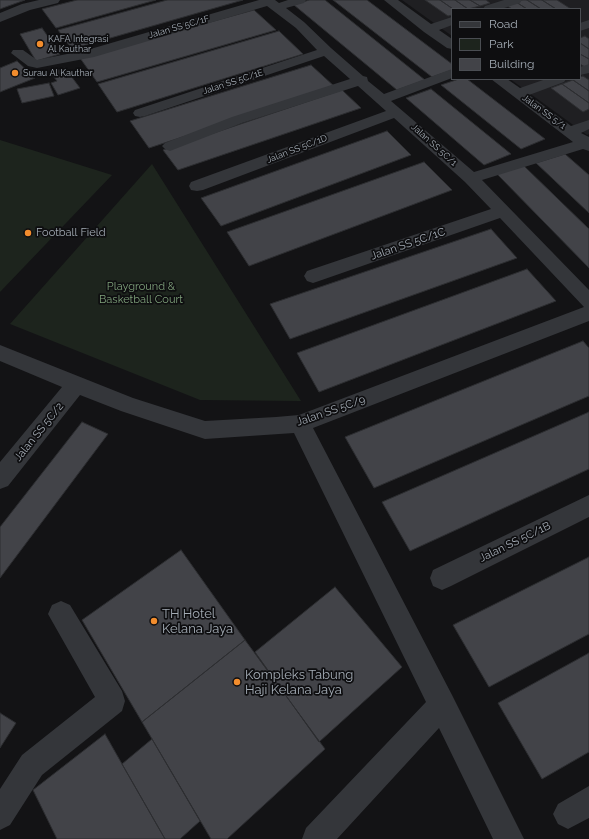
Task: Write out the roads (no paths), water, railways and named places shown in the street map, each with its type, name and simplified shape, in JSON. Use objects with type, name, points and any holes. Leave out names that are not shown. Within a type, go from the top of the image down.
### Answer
[{"type":"street","name":"Jalan SS 5C/1F","points":[[18,53],[34,64],[89,54],[271,3],[300,0]]},
{"type":"street","points":[[492,8],[516,0]]},
{"type":"street","points":[[0,18],[49,1]]},
{"type":"street","points":[[396,1],[451,44]]},
{"type":"street","name":"Jalan SS 5C/1","points":[[271,3],[300,25],[326,51],[362,80],[471,178],[589,302]]},
{"type":"street","points":[[430,28],[451,21]]},
{"type":"street","name":"Jalan SS 5C/1E","points":[[140,113],[326,51]]},
{"type":"street","points":[[383,99],[451,73]]},
{"type":"street","points":[[170,146],[237,120],[362,80]]},
{"type":"street","name":"Jalan SS 5/1","points":[[499,80],[588,144]]},
{"type":"street","points":[[518,94],[556,80]]},
{"type":"street","name":"Jalan SS 5C/1D","points":[[198,186],[397,112]]},
{"type":"street","points":[[570,132],[589,124]]},
{"type":"street","points":[[471,178],[588,144]]},
{"type":"street","name":"Jalan SS 5C/1C","points":[[313,276],[503,211]]},
{"type":"street","name":"Jalan SS 5C/9","points":[[0,353],[128,405],[205,430],[300,424],[589,313]]},
{"type":"street","name":"Jalan SS 5C/2","points":[[0,479],[77,384]]},
{"type":"street","points":[[300,424],[509,839]]},
{"type":"street","name":"Jalan SS 5C/1B","points":[[442,578],[589,506]]},
{"type":"street","points":[[0,815],[32,765],[112,701],[61,614]]},
{"type":"street","points":[[316,839],[442,706]]},
{"type":"place","name":"KAFA Integrasi Al Kauthar","points":[[40,44]]},
{"type":"place","name":"Surau Al Kauthar","points":[[15,73]]},
{"type":"place","name":"Football Field","points":[[28,233]]},
{"type":"place","name":"TH Hotel Kelana Jaya","points":[[154,621]]},
{"type":"place","name":"Kompleks Tabung Haji Kelana Jaya","points":[[237,682]]},
{"type":"park label","name":"Playground & Basketball Court","points":[[141,293]]}]
